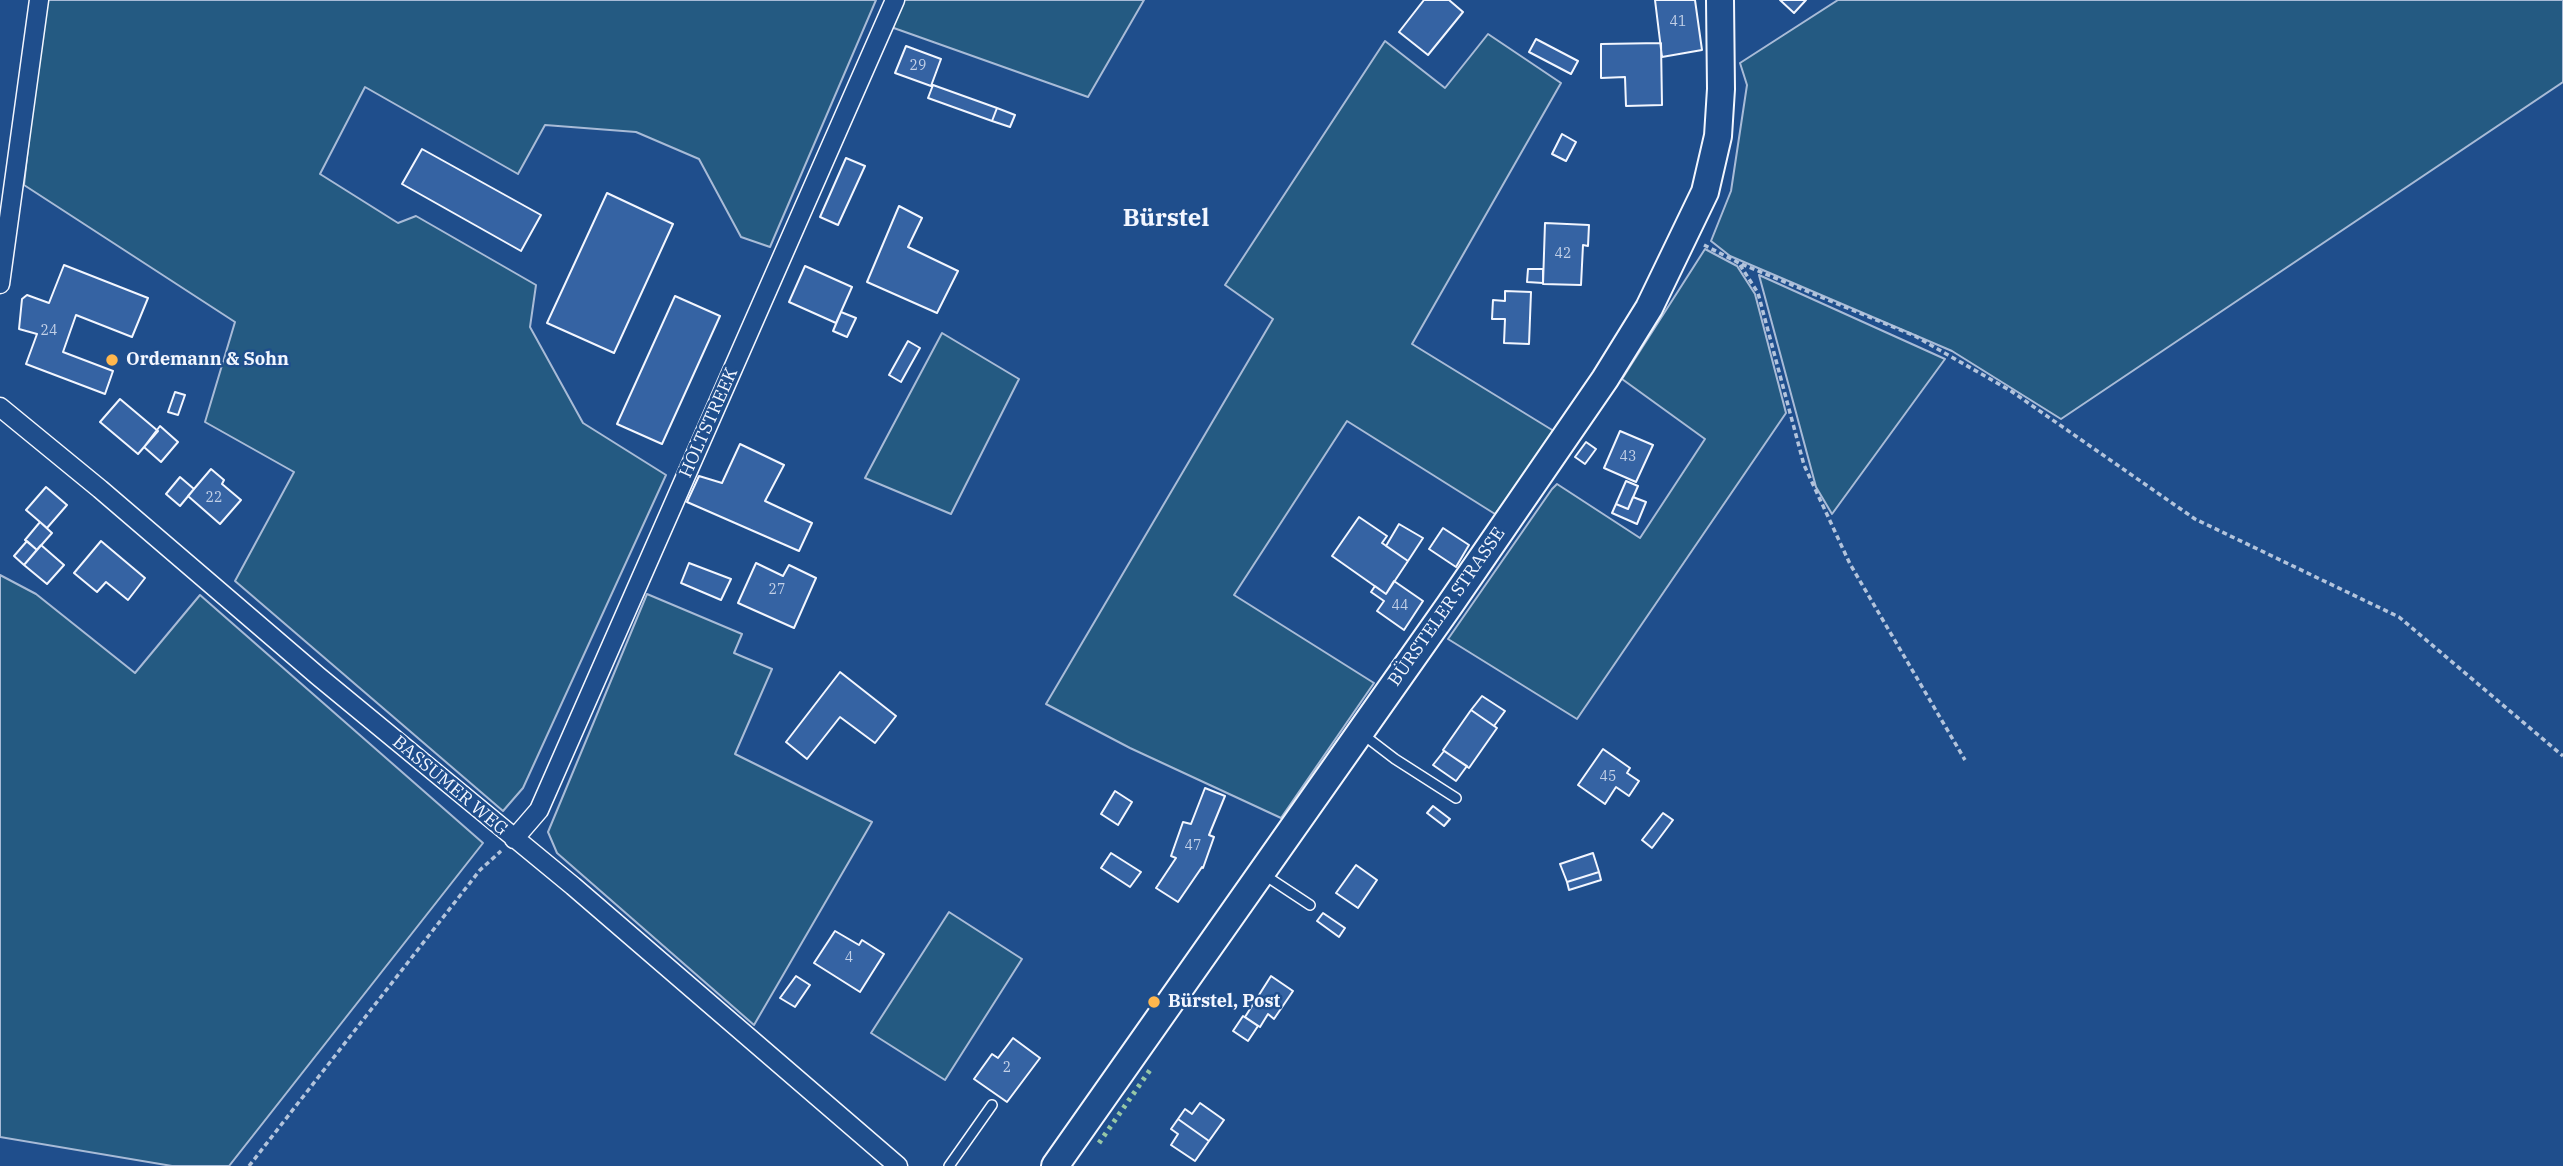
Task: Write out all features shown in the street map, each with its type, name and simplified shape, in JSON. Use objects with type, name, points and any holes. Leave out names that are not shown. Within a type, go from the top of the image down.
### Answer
[{"type":"street","points":[[0,284],[39,0]]},
{"type":"street","name":"HOLTSTREEK","points":[[514,839],[539,810],[895,0]]},
{"type":"street","name":"BÜRSTELER STRASSE","points":[[1055,1166],[1449,606],[1605,379],[1649,308],[1705,192],[1718,136],[1721,89],[1720,0]]},
{"type":"street","name":"BASSUMER WEG","points":[[0,407],[573,886],[898,1166]]},
{"type":"lane","points":[[1360,732],[1395,759],[1456,799]]},
{"type":"lane","points":[[1262,873],[1310,905]]},
{"type":"lane","points":[[948,1166],[992,1105]]},
{"type":"path","points":[[1685,236],[1739,263],[1915,336],[2011,391],[2196,519],[2399,617],[2563,756]]},
{"type":"path","points":[[1739,263],[1758,293],[1804,465],[1850,565],[1965,760]]},
{"type":"path","points":[[249,1166],[480,870],[514,839]]},
{"type":"shaded area","points":[[44,0],[876,0],[770,247],[741,237],[699,159],[636,132],[545,125],[518,174],[365,87],[320,174],[398,223],[416,216],[536,285],[530,327],[583,423],[666,475],[523,788],[503,811],[235,581],[294,472],[205,422],[235,322],[24,185]]},
{"type":"shaded area","points":[[904,0],[1144,0],[1088,97],[891,27]]},
{"type":"shaded area","points":[[1838,0],[2563,0],[2563,82],[2061,419],[1952,351],[1730,256],[1711,241],[1731,191],[1747,85],[1740,63]]},
{"type":"shaded area","points":[[1488,34],[1561,83],[1412,344],[1557,433],[1495,514],[1347,421],[1234,595],[1374,683],[1281,818],[1130,748],[1046,704],[1273,319],[1225,285],[1385,41],[1445,88]]},
{"type":"shaded area","points":[[1705,249],[1737,266],[1755,294],[1786,413],[1577,719],[1448,639],[1557,484],[1640,538],[1705,439],[1622,379]]},
{"type":"shaded area","points":[[1759,275],[1945,359],[1832,514],[1816,487]]},
{"type":"shaded area","points":[[942,333],[1019,379],[951,514],[865,478]]},
{"type":"shaded area","points":[[0,575],[36,594],[135,673],[200,595],[483,843],[229,1166],[172,1166],[0,1137]]},
{"type":"shaded area","points":[[647,594],[742,634],[734,653],[772,669],[735,754],[872,822],[754,1025],[557,853],[548,832]]},
{"type":"shaded area","points":[[949,912],[1022,959],[945,1080],[871,1033]]},
{"type":"building","points":[[1424,0],[1449,0],[1463,12],[1428,55],[1399,32]]},
{"type":"building","points":[[1655,0],[1695,0],[1702,50],[1662,57]]},
{"type":"building","points":[[1780,0],[1806,0],[1794,13]]},
{"type":"building","points":[[1536,39],[1578,61],[1571,74],[1529,52]]},
{"type":"building","points":[[1661,43],[1662,105],[1626,106],[1625,77],[1601,78],[1601,44]]},
{"type":"building","points":[[906,46],[941,59],[931,86],[895,73]]},
{"type":"building","points":[[933,85],[997,108],[992,121],[928,98]]},
{"type":"building","points":[[997,108],[1015,115],[1010,127],[992,121]]},
{"type":"building","points":[[1562,134],[1576,142],[1566,161],[1552,154]]},
{"type":"building","points":[[422,149],[541,215],[521,251],[402,184]]},
{"type":"building","points":[[846,158],[865,166],[838,225],[820,217]]},
{"type":"building","points":[[607,193],[673,224],[614,353],[547,323]]},
{"type":"building","points":[[899,206],[922,218],[908,247],[958,271],[937,313],[867,282]]},
{"type":"building","points":[[1545,223],[1589,225],[1588,246],[1583,245],[1581,285],[1543,284]]},
{"type":"building","points":[[64,265],[148,298],[132,337],[76,315],[63,352],[113,371],[105,394],[26,364],[37,334],[19,329],[22,299],[27,295],[49,303]]},
{"type":"building","points":[[805,266],[852,287],[836,323],[789,302]]},
{"type":"building","points":[[1528,269],[1543,269],[1543,283],[1527,282]]},
{"type":"building","points":[[1505,291],[1531,292],[1529,344],[1504,343],[1505,319],[1492,319],[1493,300],[1505,301]]},
{"type":"building","points":[[675,296],[720,316],[662,444],[617,424]]},
{"type":"building","points":[[841,312],[856,318],[847,337],[833,331]]},
{"type":"building","points":[[908,341],[920,348],[901,382],[889,375]]},
{"type":"building","points":[[175,392],[185,395],[178,415],[168,412]]},
{"type":"building","points":[[120,399],[158,431],[138,454],[100,422]]},
{"type":"building","points":[[160,426],[178,442],[161,462],[144,447]]},
{"type":"building","points":[[1620,431],[1653,445],[1636,482],[1604,468]]},
{"type":"building","points":[[1586,442],[1596,449],[1585,464],[1575,457]]},
{"type":"building","points":[[740,444],[784,465],[765,501],[812,523],[799,551],[687,502],[699,476],[722,483]]},
{"type":"building","points":[[211,469],[224,480],[222,484],[241,500],[220,524],[188,496]]},
{"type":"building","points":[[180,477],[194,489],[180,506],[166,494]]},
{"type":"building","points":[[1626,481],[1638,486],[1628,509],[1616,504]]},
{"type":"building","points":[[46,487],[67,505],[47,528],[26,510]]},
{"type":"building","points":[[1633,497],[1646,502],[1637,524],[1612,513],[1616,504],[1628,509]]},
{"type":"building","points":[[1359,517],[1387,536],[1382,543],[1408,561],[1386,594],[1332,556]]},
{"type":"building","points":[[40,522],[52,533],[37,550],[25,540]]},
{"type":"building","points":[[1399,524],[1423,538],[1408,561],[1386,546]]},
{"type":"building","points":[[1443,528],[1469,545],[1456,567],[1429,549]]},
{"type":"building","points":[[27,541],[37,550],[24,565],[14,556]]},
{"type":"building","points":[[101,541],[145,578],[128,600],[106,582],[97,592],[74,573]]},
{"type":"building","points":[[41,545],[64,565],[47,584],[24,565]]},
{"type":"building","points":[[689,563],[731,579],[721,600],[681,583]]},
{"type":"building","points":[[756,563],[783,576],[789,565],[816,578],[794,628],[738,603]]},
{"type":"building","points":[[1394,581],[1423,601],[1404,630],[1377,611],[1384,601],[1371,592],[1375,586],[1386,594]]},
{"type":"building","points":[[840,672],[896,716],[875,743],[840,717],[807,759],[786,742]]},
{"type":"building","points":[[1482,696],[1505,711],[1494,726],[1471,710]]},
{"type":"building","points":[[1471,710],[1497,728],[1469,768],[1443,750]]},
{"type":"building","points":[[1603,749],[1630,768],[1627,773],[1639,781],[1629,796],[1616,787],[1605,804],[1578,785]]},
{"type":"building","points":[[1444,751],[1467,766],[1456,781],[1433,765]]},
{"type":"building","points":[[1205,788],[1225,796],[1209,835],[1214,837],[1203,868],[1178,902],[1156,888],[1176,858],[1171,856],[1183,822],[1191,824]]},
{"type":"building","points":[[1115,791],[1132,802],[1118,825],[1101,814]]},
{"type":"building","points":[[1433,806],[1450,819],[1444,826],[1427,813]]},
{"type":"building","points":[[1663,813],[1673,820],[1652,848],[1642,840]]},
{"type":"building","points":[[1111,853],[1141,872],[1130,887],[1101,868]]},
{"type":"building","points":[[1593,853],[1599,872],[1567,882],[1560,864]]},
{"type":"building","points":[[1356,865],[1377,880],[1358,908],[1336,893]]},
{"type":"building","points":[[1599,872],[1601,880],[1569,890],[1567,882]]},
{"type":"building","points":[[1323,913],[1345,928],[1339,937],[1317,921]]},
{"type":"building","points":[[835,931],[859,945],[862,940],[884,954],[860,992],[814,963]]},
{"type":"building","points":[[796,976],[810,985],[795,1007],[780,998]]},
{"type":"building","points":[[1271,976],[1293,991],[1274,1019],[1268,1014],[1260,1027],[1245,1017]]},
{"type":"building","points":[[1243,1016],[1258,1026],[1248,1041],[1233,1031]]},
{"type":"building","points":[[1013,1038],[1040,1058],[1007,1102],[974,1079],[992,1054],[998,1058]]},
{"type":"building","points":[[1200,1103],[1224,1120],[1209,1141],[1178,1119],[1185,1109],[1192,1114]]},
{"type":"building","points":[[1178,1119],[1209,1141],[1195,1161],[1171,1145],[1178,1134],[1171,1129]]},
{"type":"hedge","points":[[1099,1143],[1150,1070]]},
{"type":"place","name":"Ordemann & Sohn","points":[[112,360]]},
{"type":"place","name":"Bürstel, Post","points":[[1154,1002]]},
{"type":"district","name":"Bürstel","points":[[1166,219]]}]
